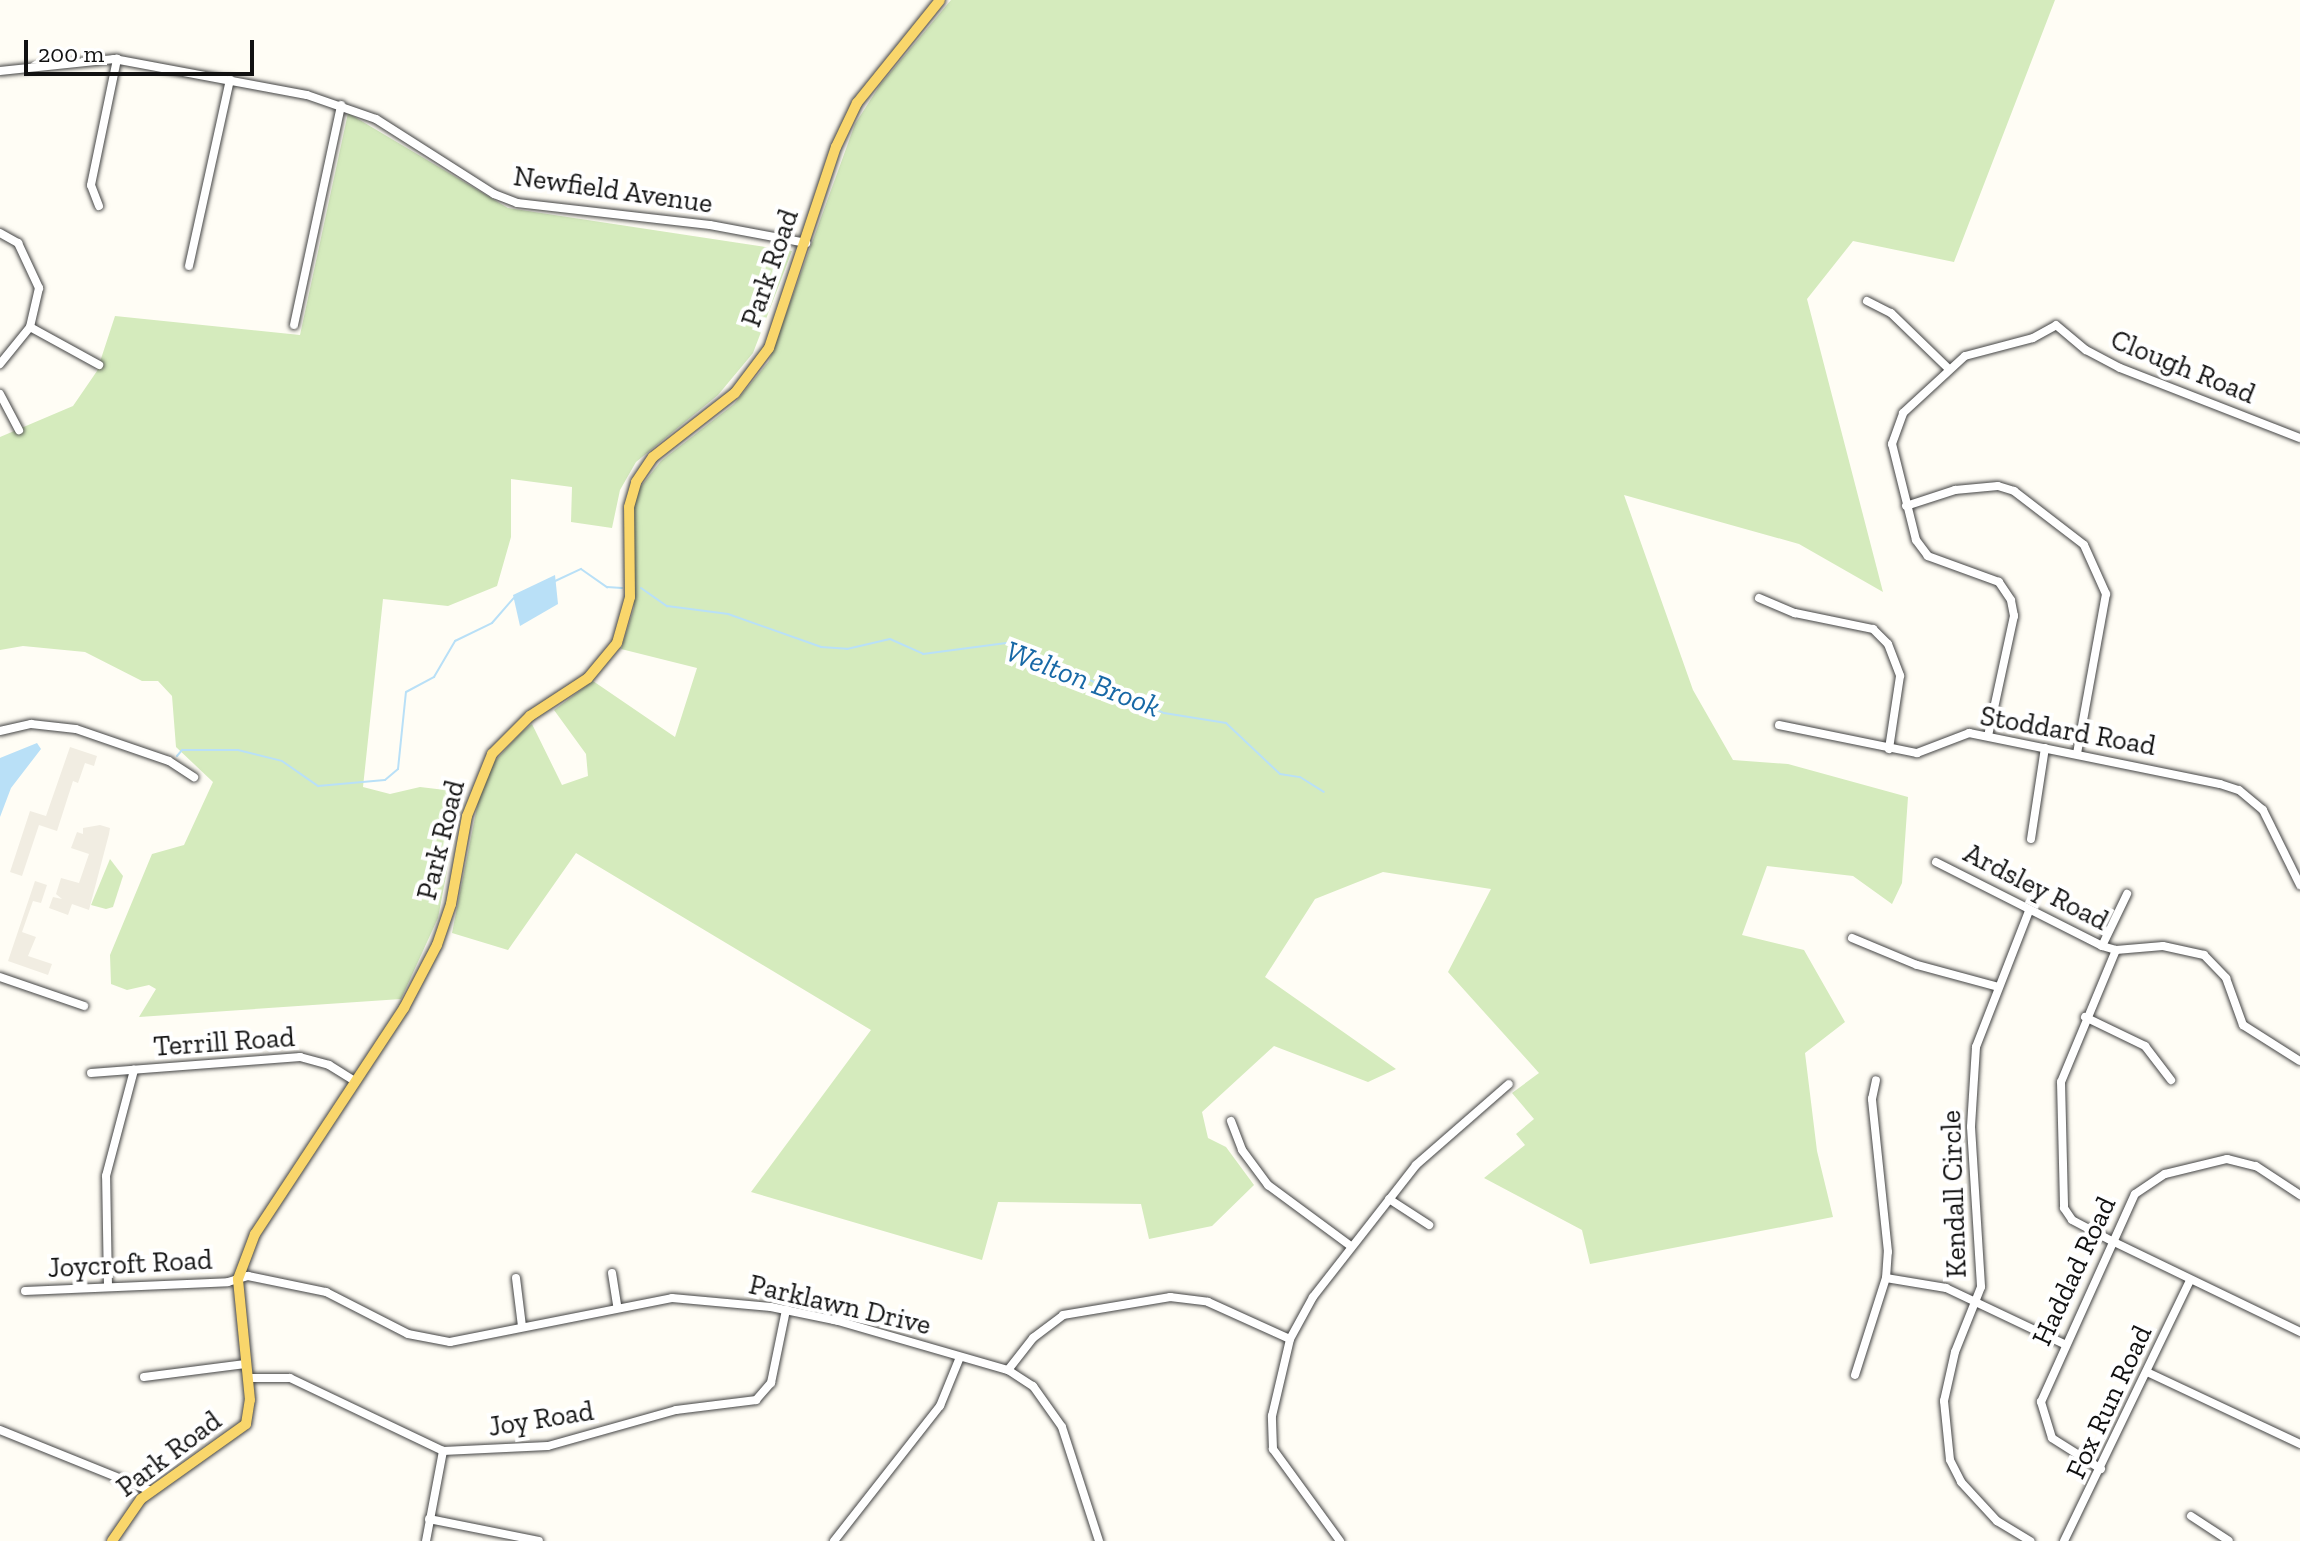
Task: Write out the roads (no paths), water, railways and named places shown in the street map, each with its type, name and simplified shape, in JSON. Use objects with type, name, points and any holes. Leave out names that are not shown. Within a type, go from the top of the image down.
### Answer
[{"type":"main road","name":"Park Road","points":[[112,1541],[127,1513],[151,1491],[241,1431],[250,1409],[238,1279],[255,1234],[355,1081],[437,945],[484,767],[511,731],[588,678],[617,643],[630,597],[629,517],[636,482],[653,457],[724,404],[755,367],[781,321],[836,147],[857,103],[940,0]]},
{"type":"street","name":"Newfield Avenue","points":[[0,71],[117,59],[230,79],[341,105],[376,119],[494,194],[517,203],[710,225],[806,243]]},
{"type":"street","points":[[99,206],[91,185],[117,59]]},
{"type":"street","points":[[189,266],[230,79]]},
{"type":"street","points":[[294,325],[341,105]]},
{"type":"street","points":[[0,233],[18,243],[39,288],[30,327],[0,364]]},
{"type":"street","points":[[1867,301],[1891,313],[1949,369],[1903,413],[1894,428],[1892,444],[1916,540],[1928,556],[1999,582],[2011,600],[2014,616],[1988,736]]},
{"type":"street","name":"Clough Road","points":[[1949,369],[1978,350],[2033,338],[2056,325],[2086,350],[2120,368],[2300,438]]},
{"type":"street","points":[[30,327],[99,365]]},
{"type":"street","points":[[0,394],[19,430]]},
{"type":"street","points":[[1906,506],[1955,490],[1998,486],[2014,491],[2084,545],[2106,594],[2077,753]]},
{"type":"street","points":[[1759,598],[1795,613],[1873,629],[1888,644],[1900,676],[1889,749]]},
{"type":"street","points":[[0,731],[31,724],[76,729],[169,761],[194,777]]},
{"type":"street","name":"Stoddard Road","points":[[1779,725],[1917,753],[1954,735],[1988,736],[2239,790],[2263,810],[2300,885]]},
{"type":"street","points":[[2031,839],[2045,748]]},
{"type":"street","name":"Ardsley Road","points":[[1936,862],[2102,946],[2116,950],[2163,946],[2204,955],[2226,978],[2243,1025],[2297,1059]]},
{"type":"street","points":[[2102,946],[2127,894]]},
{"type":"street","name":"Kendall Circle","points":[[2029,911],[1995,986],[1976,1047],[1972,1087],[1981,1287],[1948,1375],[1944,1401],[1950,1460],[1978,1503],[2030,1541]]},
{"type":"street","points":[[1852,938],[1917,965],[1995,986]]},
{"type":"street","points":[[2116,950],[2085,1017],[2061,1082],[2064,1208],[2072,1220],[2300,1332]]},
{"type":"street","points":[[0,977],[84,1006]]},
{"type":"street","points":[[2085,1017],[2145,1046],[2171,1080]]},
{"type":"street","points":[[2297,1059],[2300,1047]]},
{"type":"street","name":"Terrill Road","points":[[91,1073],[300,1057],[329,1065],[355,1081]]},
{"type":"street","points":[[108,1286],[104,1191],[134,1070]]},
{"type":"street","points":[[1855,1375],[1886,1278],[1888,1252],[1872,1099],[1876,1080]]},
{"type":"street","points":[[1340,1541],[1273,1449],[1272,1416],[1290,1339],[1352,1247],[1437,1142],[1509,1084]]},
{"type":"street","points":[[1231,1121],[1242,1150],[1268,1185],[1352,1247]]},
{"type":"street","name":"Haddad Road","points":[[2101,1469],[2060,1445],[2043,1418],[2044,1386],[2112,1241],[2146,1182],[2214,1161],[2256,1166],[2300,1195]]},
{"type":"street","points":[[1389,1199],[1429,1225]]},
{"type":"street","points":[[612,1273],[617,1306]]},
{"type":"street","name":"Parklawn Drive","points":[[238,1279],[248,1276],[326,1292],[428,1340],[474,1339],[617,1306],[672,1298],[786,1310],[1008,1370],[1033,1386],[1062,1427],[1099,1541]]},
{"type":"street","points":[[516,1278],[522,1326]]},
{"type":"street","points":[[1886,1278],[1946,1288],[1977,1300],[2064,1344]]},
{"type":"street","name":"Joycroft Road","points":[[25,1291],[238,1279]]},
{"type":"street","name":"Fox Run Road","points":[[2064,1541],[2190,1280]]},
{"type":"street","points":[[1008,1370],[1033,1338],[1063,1315],[1170,1297],[1208,1302],[1290,1339]]},
{"type":"street","name":"Joy Road","points":[[248,1378],[290,1378],[443,1451],[548,1446],[676,1410],[756,1400],[771,1383],[786,1310]]},
{"type":"street","points":[[834,1541],[940,1406],[960,1357]]},
{"type":"street","points":[[144,1377],[245,1364]]},
{"type":"street","points":[[2147,1372],[2300,1444]]},
{"type":"street","points":[[0,1430],[151,1491]]},
{"type":"street","points":[[426,1541],[443,1451]]},
{"type":"street","points":[[2191,1516],[2229,1541]]},
{"type":"street","points":[[429,1519],[539,1541]]},
{"type":"water","points":[[555,575],[558,604],[520,626],[513,595]]},
{"type":"water","points":[[37,743],[41,749],[11,788],[0,817],[0,758]]},
{"type":"waterway","name":"Welton Brook","points":[[553,582],[581,569],[607,587],[622,588]]},
{"type":"waterway","name":"Welton Brook","points":[[641,588],[667,606],[728,614],[821,647],[847,649],[890,639],[923,654],[1006,643],[1164,713],[1226,723],[1280,774],[1300,777],[1324,792]]},
{"type":"waterway","name":"Welton Brook","points":[[177,756],[182,750],[238,750],[282,761],[318,786],[385,780],[398,769],[406,692],[434,677],[455,641],[492,623],[514,598]]}]
